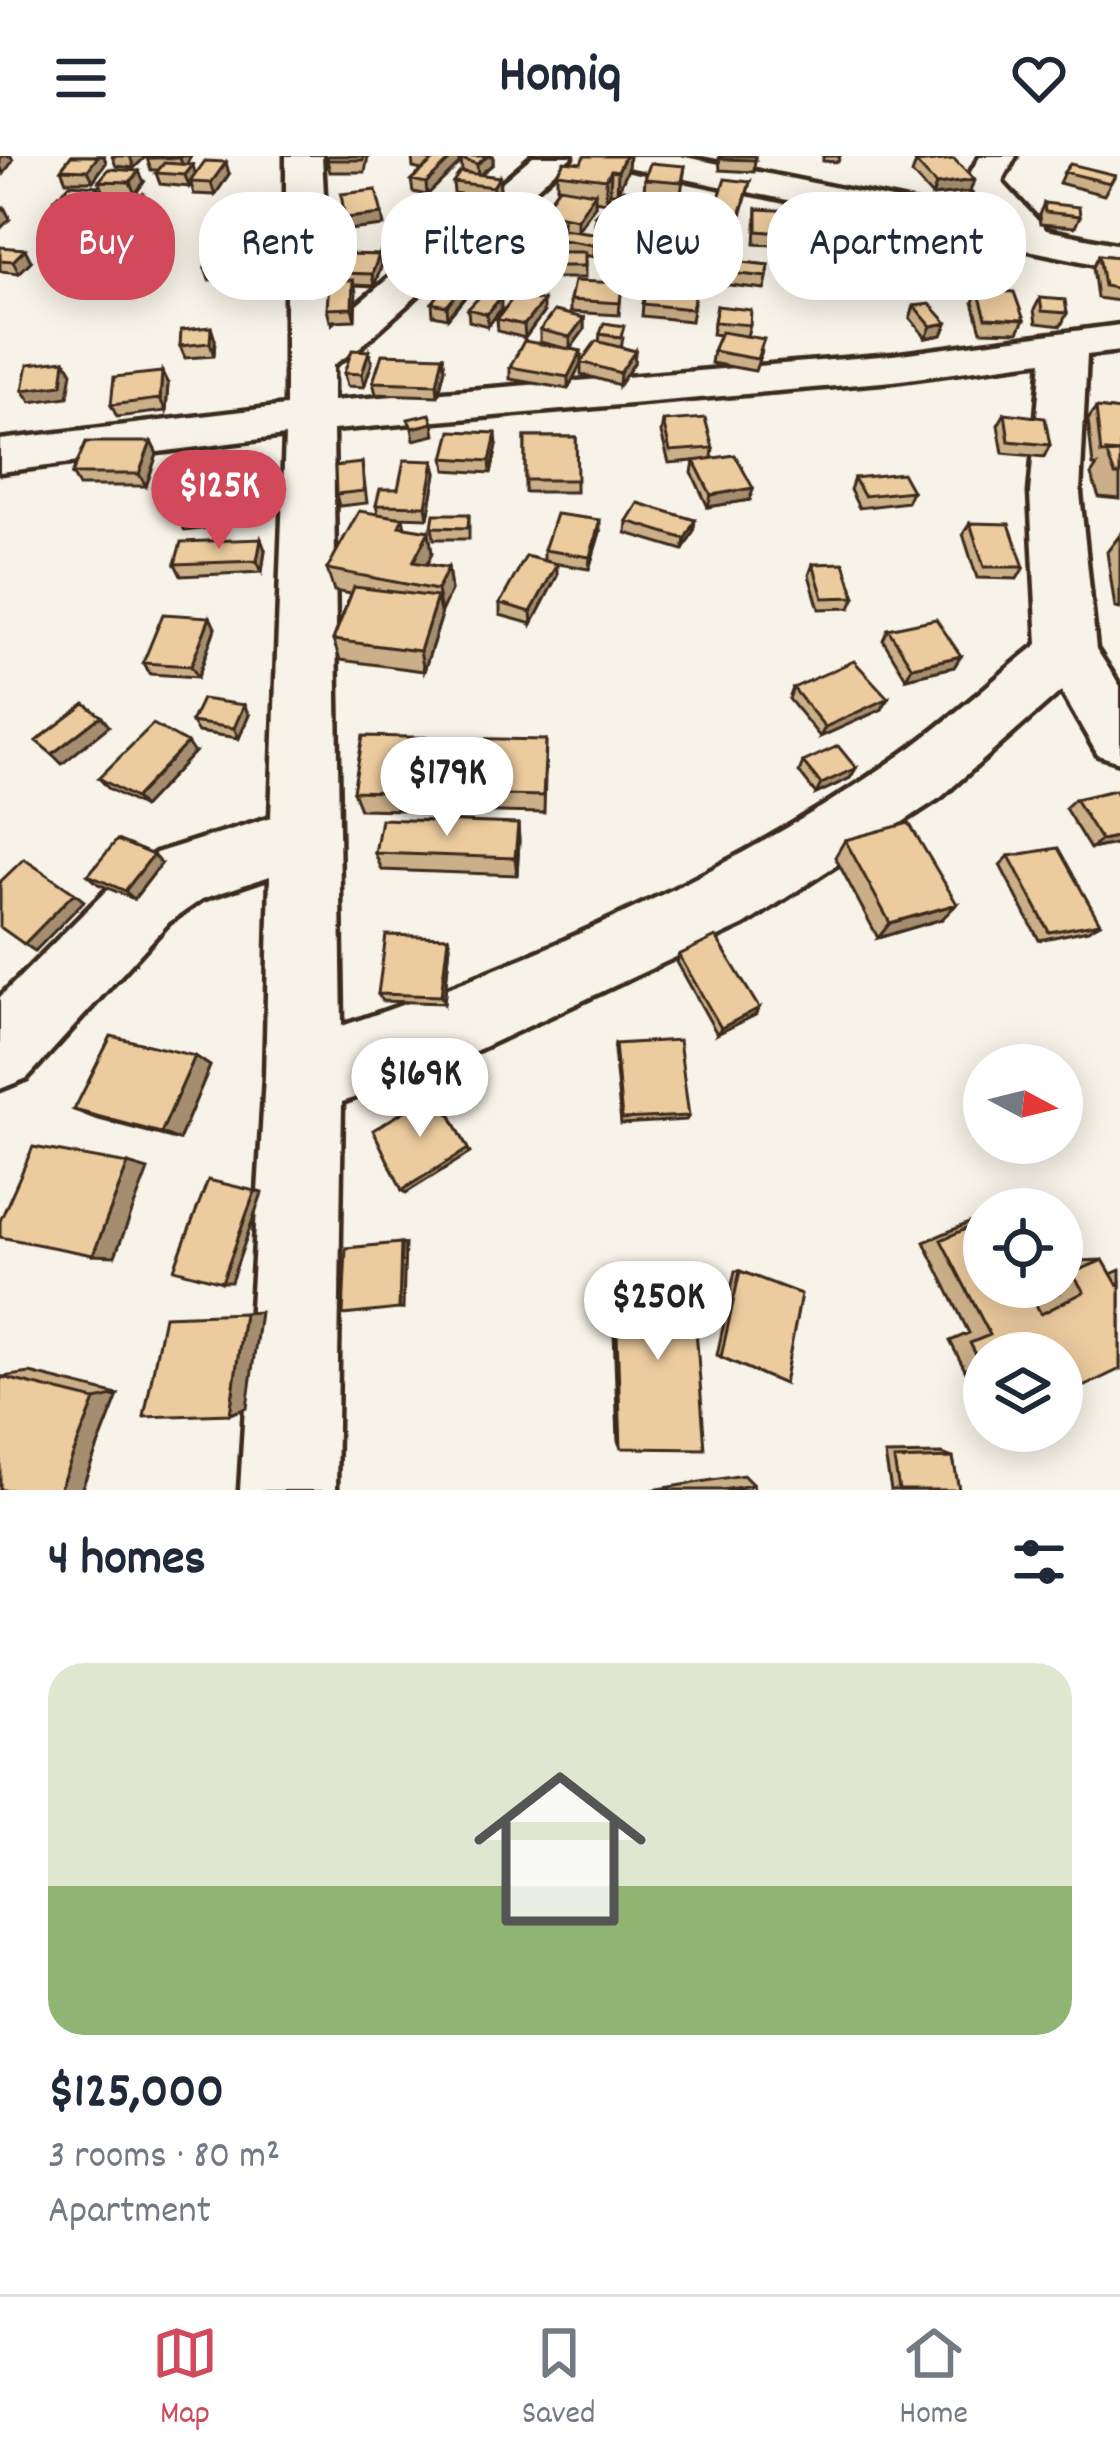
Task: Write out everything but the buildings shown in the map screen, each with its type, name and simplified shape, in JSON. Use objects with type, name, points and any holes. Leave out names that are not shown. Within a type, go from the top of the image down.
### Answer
[{"type":"street","points":[[288,1490],[304,1077],[310,389],[304,156]]},
{"type":"street","points":[[310,389],[345,338],[554,156]]},
{"type":"street","points":[[628,156],[1120,256]]},
{"type":"street","points":[[998,156],[983,183],[1031,237]]},
{"type":"street","points":[[0,455],[310,389],[892,368],[1120,338]]},
{"type":"street","points":[[1066,345],[1055,493],[1067,652],[1120,736]]},
{"type":"street","points":[[304,1077],[416,1039],[718,902],[918,778],[1067,652]]},
{"type":"street","points":[[0,1051],[144,900],[180,875],[304,836]]}]
